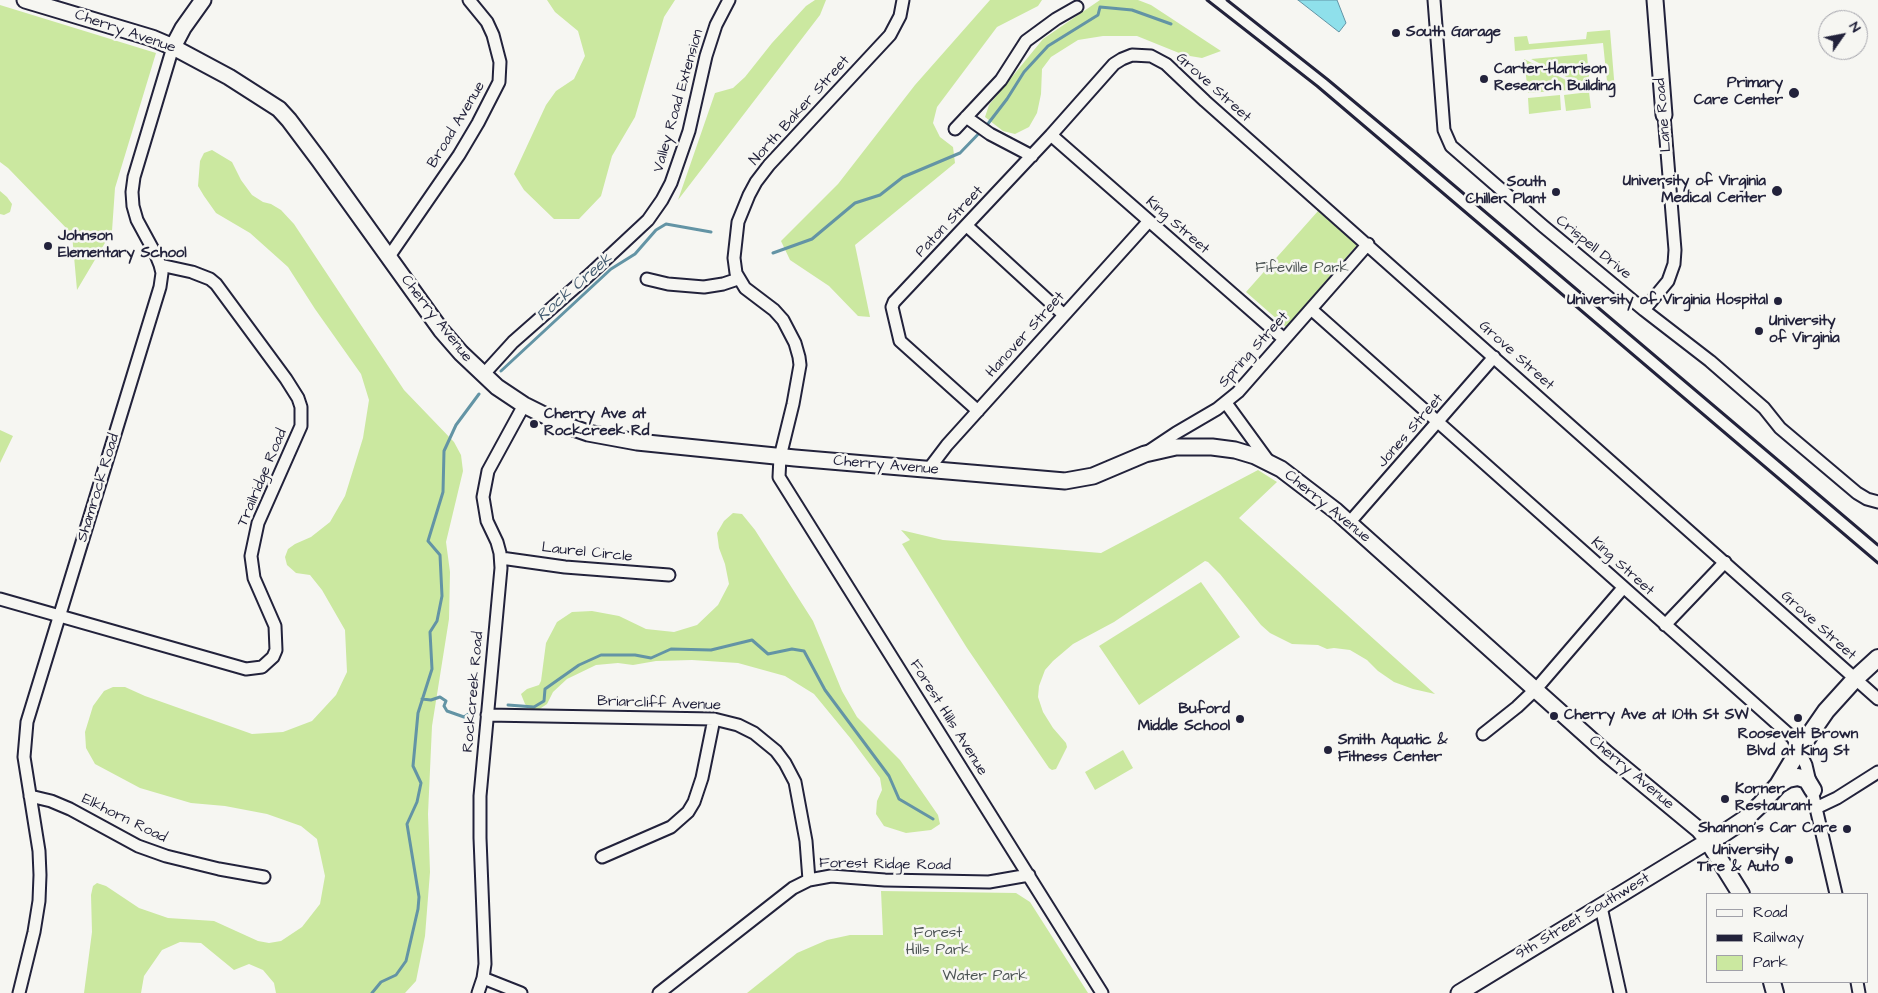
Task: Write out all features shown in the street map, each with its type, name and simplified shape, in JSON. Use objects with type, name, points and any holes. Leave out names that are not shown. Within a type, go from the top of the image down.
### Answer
[{"type":"main road","points":[[1708,841],[1745,819],[1761,804],[1778,785],[1826,711],[1855,679],[1878,658]]},
{"type":"main road","points":[[1778,785],[1788,779],[1798,777],[1807,780],[1813,790]]},
{"type":"main road","name":"Cherry Avenue","points":[[1708,841],[1740,893]]},
{"type":"street","name":"Cherry Avenue","points":[[26,0],[152,38],[173,47],[229,77],[279,109],[319,160],[441,330],[497,388],[524,405],[562,424],[615,439],[780,457],[1065,481],[1093,476],[1145,454],[1176,447],[1212,447],[1235,450],[1270,463],[1304,485],[1349,523],[1606,753],[1699,830],[1708,841]]},
{"type":"street","name":"Shamrock Road","points":[[19,993],[34,932],[38,900],[38,851],[24,757],[27,722],[159,294],[162,273],[156,255],[137,220],[132,192],[134,177],[173,47],[182,28],[203,0]]},
{"type":"street","name":"Broad Avenue","points":[[388,258],[459,155],[499,82],[500,62],[494,35],[487,22],[469,0]]},
{"type":"street","name":"Valley Road Extension","points":[[483,375],[513,342],[648,220],[662,200],[671,183],[689,131],[706,56],[716,25],[728,0]]},
{"type":"street","name":"North Baker Street","points":[[738,279],[734,267],[737,230],[743,208],[756,182],[769,165],[890,35],[900,16],[903,0]]},
{"type":"street","name":"Crispell Drive","points":[[1434,0],[1444,130],[1451,146],[1535,220],[1644,310],[1710,361],[1764,408],[1780,428],[1857,493],[1867,500],[1878,502]]},
{"type":"street","name":"Lane Road","points":[[1644,310],[1668,281],[1674,264],[1675,250],[1655,0]]},
{"type":"street","points":[[955,129],[1001,80],[1026,41],[1056,19],[1077,7]]},
{"type":"street","name":"Grove Street","points":[[1127,57],[1142,54],[1151,56],[1166,64],[1205,101],[1878,699]]},
{"type":"street","name":"Paton Street","points":[[978,411],[900,341],[892,307],[894,302],[1032,156],[1114,64],[1127,57]]},
{"type":"street","points":[[966,117],[990,134],[1032,156]]},
{"type":"street","name":"King Street","points":[[1051,135],[1284,339]]},
{"type":"street","name":"Hanover Street","points":[[928,470],[978,411],[1148,221]]},
{"type":"street","points":[[967,226],[1064,315]]},
{"type":"street","name":"Spring Street","points":[[1145,454],[1226,403],[1238,392],[1368,244]]},
{"type":"street","name":"Trailridge Road","points":[[0,599],[246,669],[254,670],[267,664],[273,657],[276,650],[275,626],[254,578],[251,556],[258,523],[301,426],[302,407],[286,379],[216,284],[210,279],[192,272],[160,265]]},
{"type":"street","points":[[647,279],[677,285],[704,287],[738,279]]},
{"type":"street","name":"Forest Hills Avenue","points":[[738,279],[745,288],[774,310],[783,320],[793,338],[799,356],[800,365],[780,457],[779,477],[1102,993]]},
{"type":"street","name":"King Street","points":[[1311,310],[1792,738],[1806,765],[1836,893]]},
{"type":"street","name":"Jones Street","points":[[1349,523],[1494,357]]},
{"type":"street","points":[[1226,403],[1270,463]]},
{"type":"street","name":"Rockcreek Road","points":[[478,993],[485,964],[480,796],[501,558],[497,542],[487,521],[484,484],[488,471],[524,405]]},
{"type":"street","name":"Laurel Circle","points":[[501,558],[566,567],[670,575]]},
{"type":"street","points":[[1665,626],[1725,562]]},
{"type":"street","points":[[1483,734],[1536,689],[1623,588]]},
{"type":"street","name":"Briarcliff Avenue","points":[[487,715],[714,719],[738,725],[754,733],[771,746],[785,763],[795,782],[806,841],[809,880]]},
{"type":"street","points":[[602,857],[671,827],[688,812],[694,802],[702,778],[714,719]]},
{"type":"street","points":[[1816,808],[1837,798],[1878,772]]},
{"type":"street","name":"Elkhorn Road","points":[[30,796],[70,809],[138,846],[166,856],[212,868],[264,877]]},
{"type":"street","name":"9th Street Southwest","points":[[1463,992],[1708,841]]},
{"type":"street","name":"Forest Ridge Road","points":[[659,993],[793,888],[809,880],[831,876],[989,882],[1029,875]]},
{"type":"street","points":[[1601,907],[1620,993]]},
{"type":"street","points":[[483,978],[521,993]]},
{"type":"green space","points":[[547,0],[675,0],[664,17],[635,117],[612,156],[601,196],[579,219],[554,219],[524,190],[514,174],[546,105],[556,91],[574,79],[585,56],[578,31],[555,12]]},
{"type":"green space","points":[[815,0],[826,0],[820,15],[678,200],[715,93],[733,88],[745,77],[772,43],[806,6]]},
{"type":"green space","points":[[990,0],[1042,0],[1038,6],[997,27],[937,107],[933,123],[940,137],[953,147],[955,163],[855,245],[870,317],[858,316],[829,286],[790,260],[781,241],[838,184],[915,85]]},
{"type":"green space","points":[[1100,0],[1138,0],[1151,5],[1221,51],[1202,58],[1184,55],[1137,36],[1103,36],[1078,40],[1051,57],[1042,69],[1041,94],[1037,113],[1029,127],[1015,134],[1003,131],[985,117],[989,105],[1043,39]]},
{"type":"green space","points":[[0,5],[156,53],[115,188],[112,231],[77,290],[72,234],[0,162]]},
{"type":"green space","points":[[1610,30],[1615,91],[1608,91],[1603,43],[1515,51],[1514,37],[1527,36],[1529,44],[1586,39],[1587,32]]},
{"type":"green space","points":[[1587,54],[1590,89],[1531,59]]},
{"type":"green space","points":[[1524,59],[1584,89],[1528,93]]},
{"type":"green space","points":[[1589,92],[1591,108],[1566,111],[1564,95]]},
{"type":"green space","points":[[1560,95],[1561,110],[1529,114],[1528,98]]},
{"type":"green space","points":[[212,150],[232,162],[241,180],[252,195],[281,210],[294,224],[404,390],[454,442],[461,455],[463,471],[446,542],[450,572],[449,619],[432,726],[428,814],[430,872],[425,936],[416,981],[405,993],[276,993],[274,983],[263,970],[249,964],[234,970],[201,943],[180,942],[162,950],[144,976],[141,993],[84,993],[92,932],[91,895],[93,886],[97,883],[106,886],[139,908],[168,918],[214,921],[258,941],[269,943],[281,941],[302,927],[320,904],[325,876],[317,839],[301,826],[267,814],[225,806],[191,803],[140,788],[95,764],[86,748],[85,732],[93,706],[104,691],[113,687],[125,687],[252,734],[283,732],[312,721],[336,695],[347,672],[345,630],[322,590],[310,575],[296,573],[287,565],[285,557],[288,549],[311,537],[330,522],[345,496],[363,438],[369,400],[361,374],[288,267],[250,233],[216,213],[204,196],[198,186],[200,161],[204,153]]},
{"type":"green space","points":[[0,191],[12,204],[10,212],[4,215],[0,214]]},
{"type":"green space","name":"Fifeville Park","points":[[1318,211],[1357,245],[1286,327],[1246,292]]},
{"type":"green space","points":[[0,430],[13,436],[0,463]]},
{"type":"green space","points":[[1258,470],[1277,482],[1239,518],[1435,694],[1394,682],[1378,671],[1367,660],[1350,650],[1327,649],[1318,645],[1292,644],[1270,633],[1261,625],[1220,574],[1205,561],[1114,622],[1073,644],[1045,670],[1039,686],[1038,697],[1043,712],[1067,747],[1056,769],[1052,770],[1049,768],[967,648],[902,544],[910,540],[901,530],[943,540],[1101,553]]},
{"type":"green space","points":[[733,513],[742,514],[755,530],[813,621],[842,691],[857,717],[900,760],[938,815],[940,824],[931,830],[906,833],[884,826],[876,814],[877,801],[882,790],[880,778],[814,694],[785,676],[738,663],[692,660],[656,661],[633,665],[618,663],[596,665],[567,679],[553,692],[547,704],[538,710],[531,710],[525,704],[521,694],[527,689],[539,685],[541,681],[546,643],[557,622],[572,612],[592,611],[619,616],[646,629],[674,632],[697,625],[718,605],[729,584],[717,533],[724,521]]},
{"type":"green space","points":[[1201,582],[1240,637],[1139,705],[1099,646]]},
{"type":"green space","points":[[1123,750],[1133,768],[1095,790],[1085,772]]},
{"type":"green space","name":"Forest Hills Park","points":[[881,891],[1016,893],[1030,902],[1088,993],[747,993],[797,953],[827,940],[850,935],[883,935]]},
{"type":"water","points":[[1298,0],[1337,0],[1346,23],[1339,32]]},
{"type":"waterway","points":[[773,253],[812,239],[855,203],[880,195],[903,177],[960,153],[987,125],[1007,99],[1024,72],[1048,46],[1098,15],[1100,7],[1132,10],[1171,24]]},
{"type":"waterway","name":"Rock Creek","points":[[501,371],[611,269],[635,254],[656,230],[666,224],[711,232]]},
{"type":"waterway","name":"Rock Creek","points":[[372,993],[381,982],[396,975],[406,961],[418,909],[419,897],[407,824],[417,802],[421,783],[413,766],[418,713],[432,669],[430,632],[437,621],[442,596],[440,555],[428,541],[443,492],[444,451],[456,425],[479,394]]},
{"type":"waterway","points":[[508,705],[534,707],[544,701],[545,689],[579,665],[601,655],[635,655],[651,658],[671,649],[711,650],[752,640],[768,654],[792,649],[804,651],[825,690],[889,776],[899,799],[933,819]]},
{"type":"waterway","points":[[422,699],[431,700],[440,697],[446,701],[444,706],[447,711],[464,717],[470,713]]},
{"type":"railway","points":[[1207,0],[1317,86],[1878,563]]},
{"type":"railway","points":[[1227,0],[1327,79],[1417,154],[1878,545]]},
{"type":"place","name":"South Garage","points":[[1396,33]]},
{"type":"place","name":"Carter-Harrison Research Building","points":[[1484,79]]},
{"type":"place","name":"Primary Care Center","points":[[1794,93]]},
{"type":"place","name":"University of Virginia Medical Center","points":[[1777,191]]},
{"type":"place","name":"South Chiller Plant","points":[[1556,192]]},
{"type":"place","name":"Johnson Elementary School","points":[[48,246]]},
{"type":"place","name":"University of Virginia Hospital","points":[[1778,301]]},
{"type":"place","name":"University of Virginia","points":[[1759,331]]},
{"type":"place","name":"Cherry Ave at Rockcreek Rd","points":[[534,424]]},
{"type":"place","name":"Cherry Ave at 10th St SW","points":[[1554,716]]},
{"type":"place","name":"Roosevelt Brown Blvd at King St","points":[[1798,718]]},
{"type":"place","name":"Buford Middle School","points":[[1240,719]]},
{"type":"place","name":"Smith Aquatic & Fitness Center","points":[[1328,750]]},
{"type":"place","name":"Korner Restaurant","points":[[1725,799]]},
{"type":"place","name":"Shannon's Car Care","points":[[1847,829]]},
{"type":"place","name":"University Tire & Auto","points":[[1789,860]]},
{"type":"park label","name":"Water Park","points":[[985,977]]}]
